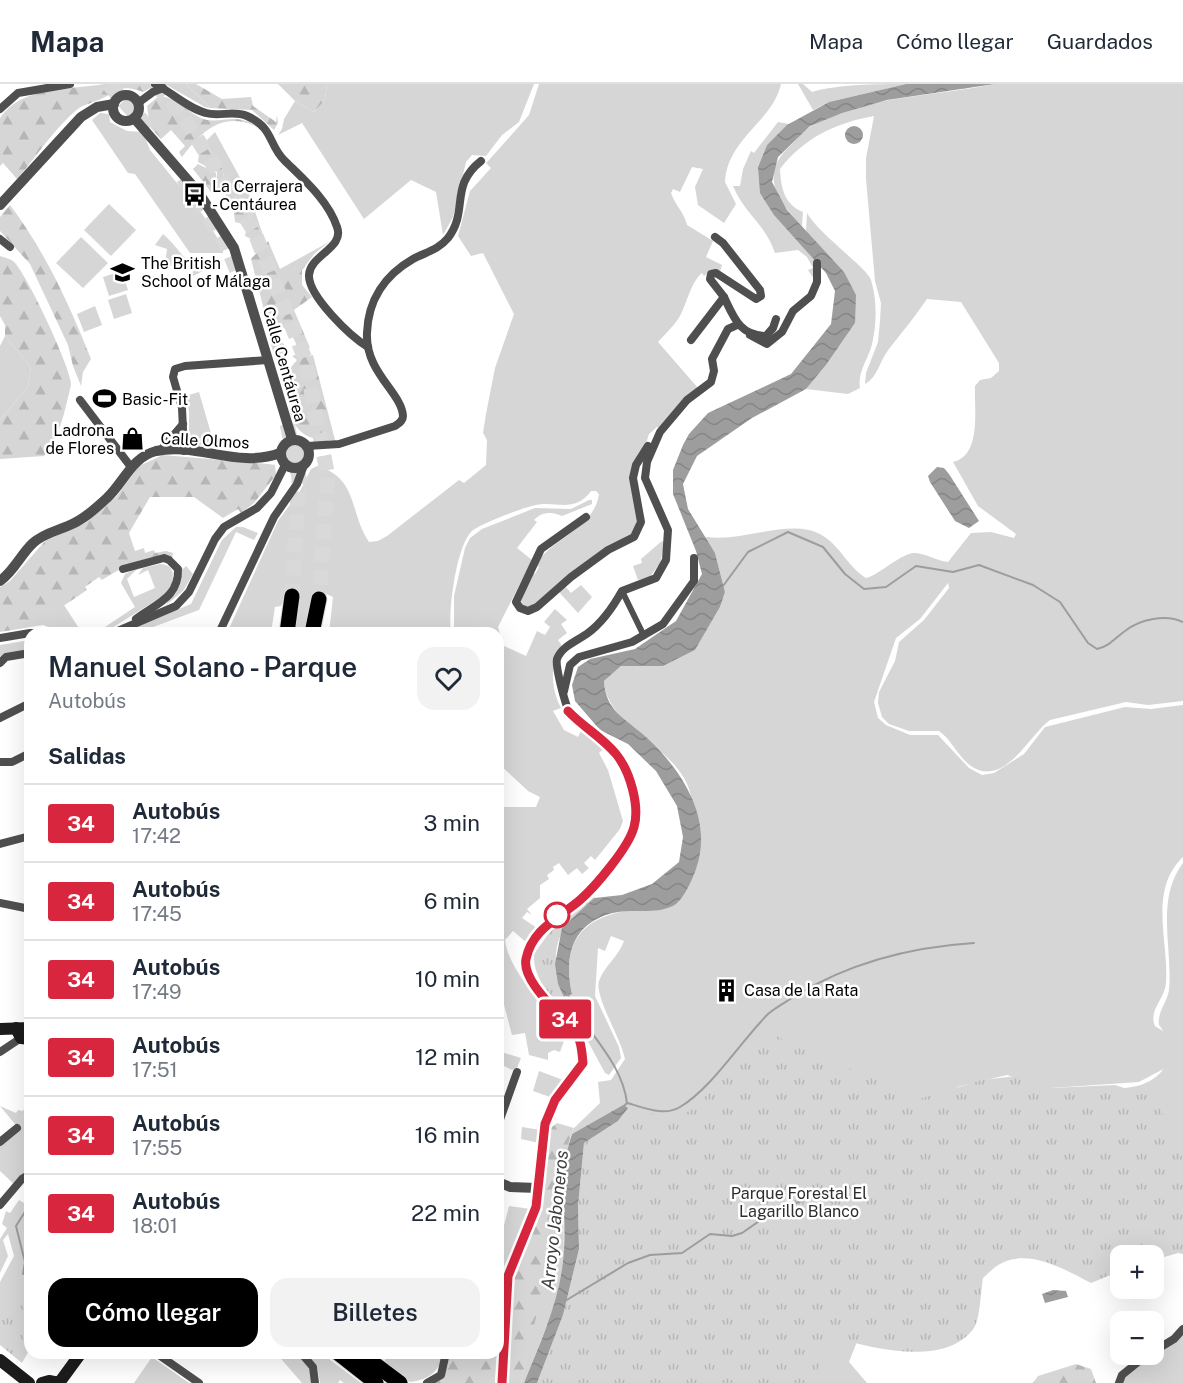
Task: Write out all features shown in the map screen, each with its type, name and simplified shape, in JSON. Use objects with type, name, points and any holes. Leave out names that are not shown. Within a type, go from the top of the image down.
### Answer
[{"type":"highway","points":[[288,627],[292,596]]},
{"type":"highway","points":[[313,627],[319,599]]},
{"type":"highway","points":[[348,1359],[372,1374],[400,1383]]},
{"type":"highway","points":[[363,1359],[372,1374]]},
{"type":"main road","points":[[0,1029],[22,1035]]},
{"type":"main road","points":[[42,1383],[49,1381],[59,1383],[77,1359]]},
{"type":"main road","points":[[0,1360],[29,1383]]},
{"type":"street","points":[[0,109],[18,93],[70,84]]},
{"type":"street","points":[[155,84],[205,113],[244,115],[261,124],[282,159],[311,186],[337,227],[338,234],[333,246],[312,264],[309,275],[312,290],[353,338],[368,347]]},
{"type":"street","points":[[138,103],[153,92],[164,88]]},
{"type":"street","points":[[125,95],[133,97],[138,103],[139,112],[134,118],[120,120],[115,115],[114,104],[118,98],[125,95]]},
{"type":"street","points":[[0,206],[67,129],[84,114],[97,107],[114,104]]},
{"type":"street","name":"Calle Centáurea","points":[[134,118],[199,193],[234,248],[292,439]]},
{"type":"street","points":[[307,446],[339,444],[395,426],[402,421],[403,416],[399,406],[373,367],[368,347],[368,317],[373,301],[382,286],[398,269],[439,248],[450,235],[457,218],[462,184],[468,171],[481,161]]},
{"type":"street","points":[[715,237],[723,243],[760,290],[761,296],[756,299],[716,273],[711,274],[710,279],[724,297],[737,325],[767,344],[775,340],[793,311],[811,296],[817,282],[817,263]]},
{"type":"street","points":[[0,239],[10,247]]},
{"type":"street","points":[[691,340],[724,297]]},
{"type":"street","points":[[749,334],[766,336],[773,328],[776,319]]},
{"type":"street","points":[[504,1337],[508,1276],[534,1213],[545,1124],[555,1100],[583,1063],[580,1039],[531,978],[525,961],[535,938],[554,918],[580,900],[620,853],[634,828],[636,808],[624,769],[617,755],[568,711],[556,672],[556,661],[561,651],[598,624],[612,609],[622,591],[656,578],[666,560],[668,530],[645,478],[647,462],[660,432],[687,400],[711,382],[714,371],[712,359],[728,329],[737,325]]},
{"type":"street","points":[[184,452],[182,408],[173,377],[175,369],[185,366],[268,360]]},
{"type":"street","points":[[80,400],[131,467]]},
{"type":"street","points":[[160,451],[183,424]]},
{"type":"street","points":[[586,517],[542,549],[516,602],[520,608],[528,611],[537,607],[571,577],[608,550],[634,537],[641,522],[633,478],[636,465],[653,436],[660,432]]},
{"type":"street","points":[[222,627],[274,517],[297,484],[309,457],[307,446],[300,440],[292,439],[284,444],[280,453],[285,465],[291,468],[304,465]]},
{"type":"street","name":"Calle Olmos","points":[[0,581],[43,535],[71,525],[91,512],[110,495],[131,467],[147,454],[160,451],[184,452],[235,459],[269,457],[280,453]]},
{"type":"street","points":[[124,627],[176,606],[189,592],[215,539],[224,528],[257,508],[271,493],[285,465]]},
{"type":"street","points":[[123,569],[164,558],[170,560],[178,569],[175,589],[169,597],[128,625]]},
{"type":"street","points":[[564,692],[570,665],[579,657],[644,636],[663,624],[694,580],[694,558]]},
{"type":"street","points":[[622,591],[644,636]]},
{"type":"street","points":[[0,638],[24,634]]},
{"type":"street","points":[[0,663],[6,657],[24,654]]},
{"type":"street","points":[[0,718],[24,706]]},
{"type":"street","points":[[0,762],[12,762],[24,756]]},
{"type":"street","points":[[0,844],[24,838]]},
{"type":"street","points":[[0,903],[24,908]]},
{"type":"street","points":[[0,1052],[22,1035]]},
{"type":"street","points":[[504,1108],[517,1072]]},
{"type":"street","points":[[0,1142],[17,1128]]},
{"type":"street","points":[[0,1206],[24,1180]]},
{"type":"street","points":[[504,1184],[510,1187],[537,1188]]},
{"type":"street","points":[[1164,1345],[1174,1339],[1183,1329]]},
{"type":"street","points":[[165,1359],[199,1383]]},
{"type":"street","points":[[306,1359],[313,1367],[315,1383]]},
{"type":"street","points":[[427,1383],[441,1375],[445,1359]]},
{"type":"street","points":[[501,1383],[503,1359]]},
{"type":"street","points":[[1119,1383],[1122,1375],[1134,1365]]},
{"type":"green space","points":[[105,84],[150,84],[152,87],[143,92],[130,88],[121,89],[79,108],[54,133],[17,179],[3,163],[0,166],[0,118],[10,107],[34,94]]},
{"type":"green space","points":[[165,84],[186,84],[210,108],[205,107]]},
{"type":"green space","points":[[186,84],[196,84],[222,99],[251,97],[253,106],[276,122],[277,115],[278,123],[274,130],[252,110],[210,108]]},
{"type":"green space","points":[[278,84],[327,84],[325,100],[314,112],[295,101]]},
{"type":"green space","points":[[327,84],[534,84],[519,122],[502,135],[486,156],[472,155],[466,162],[453,217],[443,235],[436,192],[411,180],[364,219],[302,123],[278,135],[295,101],[314,112],[325,100]]},
{"type":"green space","points":[[539,84],[781,84],[769,109],[733,154],[725,182],[736,204],[724,223],[698,205],[695,187],[703,169],[692,167],[680,192],[673,189],[671,193],[687,225],[713,241],[706,257],[722,265],[720,272],[711,270],[704,276],[702,273],[698,277],[680,316],[658,342],[698,388],[660,429],[657,427],[649,434],[644,450],[633,469],[639,511],[634,533],[532,607],[522,606],[521,599],[531,572],[535,574],[539,567],[535,565],[551,547],[581,525],[596,506],[599,494],[591,491],[578,502],[527,507],[472,531],[466,539],[454,579],[450,627],[330,627],[333,597],[320,591],[315,593],[306,627],[293,627],[286,593],[281,606],[275,607],[272,627],[230,627],[278,521],[300,491],[311,469],[317,466],[340,479],[347,488],[358,520],[369,542],[378,541],[387,536],[459,480],[464,483],[486,465],[487,440],[483,433],[486,414],[495,368],[514,314],[483,253],[471,256],[458,236],[470,191],[491,168],[486,163],[529,115]]},
{"type":"green space","points":[[798,84],[803,84],[812,92],[846,86],[906,84],[829,102],[813,110]]},
{"type":"green space","points":[[995,84],[1183,84],[1183,701],[1148,705],[1126,702],[1050,720],[1005,765],[994,770],[983,771],[971,766],[939,731],[909,731],[889,724],[882,717],[878,703],[879,692],[895,661],[899,642],[924,620],[949,588],[948,583],[920,619],[896,638],[874,702],[878,718],[886,725],[910,735],[938,735],[969,768],[982,775],[994,773],[1024,754],[1045,727],[1125,707],[1151,709],[1183,705],[1183,857],[1172,870],[1163,901],[1166,983],[1153,1020],[1155,1026],[1171,1036],[1176,1043],[1176,1055],[1169,1066],[1139,1082],[1051,1088],[1007,1075],[957,1087],[849,1362],[867,1383],[643,1383],[623,1105],[572,1134],[574,1128],[600,1103],[598,1082],[611,1080],[625,1059],[600,997],[599,988],[602,975],[624,941],[611,936],[605,951],[598,948],[595,996],[619,1047],[621,1058],[609,1075],[605,1073],[564,997],[572,994],[569,966],[574,943],[590,925],[616,913],[663,908],[679,902],[691,796],[684,779],[673,764],[618,713],[608,698],[604,681],[621,666],[663,666],[695,650],[720,607],[725,592],[715,553],[704,538],[721,538],[781,529],[808,530],[827,539],[866,578],[911,553],[948,562],[971,533],[991,532],[1014,538],[1016,534],[978,506],[953,462],[962,458],[969,450],[972,441],[975,430],[975,386],[980,380],[991,378],[999,371],[999,363],[961,302],[927,299],[886,353],[876,373],[865,384],[866,373],[878,342],[881,303],[875,281],[866,179],[866,158],[874,116],[846,123],[810,140],[780,169],[785,195],[792,205],[803,212],[802,226],[779,196],[774,176],[781,156],[811,126],[831,116],[853,108],[900,98]]},
{"type":"green space","points":[[159,96],[176,102],[201,118],[242,120],[259,128],[236,121],[216,125],[198,138],[182,157],[179,152],[185,146],[171,130],[161,139],[150,127],[147,106]]},
{"type":"green space","points":[[100,113],[109,114],[110,122],[127,131],[143,132],[150,150],[203,215],[223,247],[223,253],[190,253],[135,174],[128,173],[92,120]]},
{"type":"green space","points":[[778,122],[789,124],[767,145],[758,167],[806,250],[815,261],[814,279],[808,270],[813,268],[807,257],[798,250],[775,253],[766,235],[733,186],[740,186],[743,169],[751,151],[754,153]]},
{"type":"green space","points":[[215,132],[249,194],[263,235],[224,177],[221,163],[204,143]]},
{"type":"green space","points":[[204,143],[221,163],[224,177],[263,235],[253,240],[245,236],[247,225],[235,222],[234,212],[225,208],[226,196],[217,188],[217,172],[198,162],[200,146]]},
{"type":"green space","points":[[198,164],[216,173],[217,184],[211,192],[193,169]]},
{"type":"green space","points":[[109,204],[136,230],[111,256],[84,230]]},
{"type":"green space","points":[[10,205],[56,279],[91,359],[83,372],[81,386],[68,345],[30,264],[0,231],[0,217]]},
{"type":"green space","points":[[807,213],[821,230],[868,275],[873,288],[876,312],[872,344],[862,371],[860,388],[848,394],[806,389],[855,323],[806,230]]},
{"type":"green space","points":[[163,234],[191,261],[221,262],[193,276],[192,268],[145,263],[146,260],[165,263],[167,249],[155,245]]},
{"type":"green space","points":[[81,237],[108,263],[83,288],[56,263]]},
{"type":"green space","points":[[268,241],[280,269],[329,242],[315,253],[302,270],[302,285],[312,297],[294,310],[310,348],[298,348],[291,333],[265,314],[251,259]]},
{"type":"green space","points":[[0,256],[13,261],[19,268],[57,342],[70,376],[71,385],[62,422],[44,456],[0,459],[0,420],[28,387],[31,367],[5,336],[5,325],[0,316]]},
{"type":"green space","points":[[122,271],[128,290],[109,296],[103,277]]},
{"type":"green space","points":[[126,294],[132,313],[114,319],[108,300]]},
{"type":"green space","points":[[95,306],[102,325],[84,332],[77,314]]},
{"type":"green space","points":[[268,335],[284,344],[285,354],[276,360]]},
{"type":"green space","points":[[5,336],[31,367],[28,387],[0,420],[0,346]]},
{"type":"green space","points":[[298,354],[303,357],[313,355],[335,440],[306,436],[293,421],[283,377],[297,360],[292,356]]},
{"type":"green space","points":[[199,392],[215,447],[200,445],[199,447],[189,442],[189,411],[185,396]]},
{"type":"green space","points":[[295,445],[301,448],[304,454],[301,460],[295,463],[289,460],[286,454],[289,448]]},
{"type":"green space","points":[[163,455],[275,465],[276,475],[254,503],[241,513],[238,509],[223,518],[194,497],[150,497],[129,533],[135,551],[144,548],[145,553],[154,550],[155,553],[166,551],[173,553],[172,559],[168,555],[150,558],[126,567],[102,580],[99,577],[85,587],[87,590],[47,617],[51,627],[43,625],[0,632],[0,587],[10,581],[45,541],[85,523],[116,497],[139,466]]},
{"type":"green space","points":[[592,500],[592,504],[562,516],[548,513],[534,520],[537,522],[517,548],[532,560],[498,627],[454,627],[454,596],[465,548],[470,538],[482,529],[535,508],[571,509]]},
{"type":"green space","points":[[236,527],[243,527],[258,533],[254,540],[236,532],[199,610],[153,627],[135,627],[191,604],[222,540]]},
{"type":"green space","points":[[662,541],[665,543],[660,563],[650,577],[638,580],[633,566],[642,563],[641,559]]},
{"type":"green space","points":[[160,564],[169,567],[173,573],[171,591],[114,627],[105,627],[135,607],[121,583],[125,574],[138,568],[127,579],[134,597],[155,588],[148,570],[138,575],[143,568]]},
{"type":"green space","points":[[178,564],[183,569],[186,566],[193,574],[183,591],[165,606],[180,585]]},
{"type":"green space","points":[[564,585],[571,593],[581,585],[592,597],[578,613],[559,592]]},
{"type":"green space","points":[[64,605],[78,627],[51,627],[46,617]]},
{"type":"green space","points":[[555,609],[567,620],[561,624],[567,633],[558,640],[562,646],[553,669],[553,685],[561,708],[553,711],[564,730],[578,737],[581,731],[594,739],[603,749],[599,753],[608,770],[623,821],[620,829],[595,860],[591,856],[584,863],[589,868],[582,874],[577,868],[568,875],[559,863],[553,867],[554,870],[547,875],[549,879],[540,885],[540,898],[527,909],[532,915],[527,912],[522,918],[537,928],[527,943],[513,931],[505,940],[511,959],[521,977],[547,1010],[568,1030],[560,1052],[554,1050],[548,1053],[548,1060],[529,1055],[525,1033],[512,1035],[504,1005],[504,807],[536,807],[540,797],[528,791],[504,769],[504,646],[526,656],[537,631],[545,635],[550,627],[544,622]]},
{"type":"green space","points":[[24,641],[24,650],[0,656],[0,645]]},
{"type":"green space","points":[[1183,863],[1183,1180],[1124,1088],[1148,1082],[1158,1075],[1168,1058],[1169,1048],[1166,1037],[1159,1025],[1169,990],[1167,909],[1175,877]]},
{"type":"green space","points":[[596,893],[565,929],[558,941],[556,968],[576,1021],[554,1000],[541,982],[534,964],[534,954],[551,930]]},
{"type":"green space","name":"Parque Forestal El Lagarillo Blanco","points":[[771,1034],[919,1099],[982,1080],[1032,1074],[1051,1088],[1115,1085],[1152,1097],[1173,1130],[1183,1160],[1183,1254],[1164,1257],[1164,1245],[1110,1245],[1110,1275],[1091,1283],[1048,1263],[1024,1258],[1013,1259],[994,1268],[983,1278],[976,1324],[962,1340],[946,1348],[909,1352],[870,1347],[837,1338],[809,1383],[537,1383],[563,1315],[579,1249],[578,1206],[584,1143],[618,1121],[628,1108],[670,1118],[690,1111]]},
{"type":"green space","points":[[504,1053],[521,1058],[517,1068],[512,1070],[504,1066]]},
{"type":"green space","points":[[539,1071],[563,1080],[563,1084],[553,1098],[533,1091]]},
{"type":"green space","points":[[0,1106],[16,1113],[18,1110],[23,1111],[24,1109],[24,1177],[15,1185],[0,1171],[0,1145],[19,1129]]},
{"type":"green space","points":[[557,1123],[574,1128],[569,1141],[554,1238],[521,1383],[505,1383],[513,1275],[538,1221],[548,1130]]},
{"type":"green space","points":[[522,1127],[541,1130],[539,1143],[521,1139]]},
{"type":"green space","points":[[563,1184],[564,1259],[557,1300],[524,1383],[521,1383]]},
{"type":"green space","points":[[19,1200],[24,1203],[24,1320],[0,1342],[0,1282],[14,1256],[8,1234],[3,1240],[8,1256],[0,1273],[0,1239],[7,1228],[2,1224],[6,1211],[10,1213]]},
{"type":"green space","points":[[509,1206],[531,1209],[504,1267],[504,1225]]},
{"type":"green space","points":[[24,1305],[24,1359],[22,1363],[0,1345],[0,1316],[8,1309]]},
{"type":"green space","points":[[1183,1332],[1183,1383],[1122,1383],[1136,1365],[1164,1365],[1164,1345]]},
{"type":"green space","points":[[151,1359],[155,1359],[189,1383],[134,1383]]},
{"type":"green space","points":[[281,1359],[302,1359],[310,1367],[312,1383],[302,1383]]},
{"type":"green space","points":[[311,1359],[329,1359],[361,1383],[344,1383],[340,1380],[338,1383],[320,1383],[317,1366]]},
{"type":"green space","points":[[385,1359],[442,1359],[428,1377],[410,1382],[384,1364]]},
{"type":"green space","points":[[449,1359],[497,1359],[495,1383],[434,1383],[447,1367]]},
{"type":"green space","points":[[1076,1364],[1091,1369],[1096,1383],[1033,1383],[1038,1376]]},
{"type":"water","points":[[906,84],[995,84],[887,100],[842,113],[810,126],[778,157],[772,182],[787,210],[844,272],[856,295],[855,323],[806,389],[752,418],[697,456],[683,484],[688,509],[715,553],[725,592],[720,607],[695,650],[663,666],[621,666],[604,681],[608,700],[618,714],[659,750],[682,779],[691,796],[701,831],[696,869],[676,904],[662,909],[625,911],[603,916],[581,931],[575,941],[569,966],[572,994],[564,997],[558,984],[555,964],[562,928],[594,898],[622,895],[652,884],[679,862],[683,837],[677,806],[656,771],[628,744],[600,730],[575,701],[572,685],[578,667],[590,659],[635,649],[676,621],[702,574],[696,551],[673,494],[673,470],[683,445],[689,434],[708,413],[791,374],[831,324],[835,291],[826,273],[774,215],[760,193],[758,167],[767,145],[787,125],[829,102]]},
{"type":"water","points":[[854,126],[860,129],[863,135],[860,141],[854,144],[848,141],[845,135],[848,129]]},
{"type":"water","points":[[937,467],[944,468],[949,474],[979,521],[969,528],[955,521],[930,482],[928,476]]},
{"type":"water","points":[[623,1105],[628,1108],[618,1121],[584,1143],[578,1206],[579,1249],[563,1315],[537,1383],[524,1383],[548,1324],[561,1278],[564,1246],[565,1165],[572,1134]]},
{"type":"water","points":[[1053,1290],[1066,1291],[1068,1297],[1045,1303],[1042,1294]]},
{"type":"waterway","points":[[723,586],[748,552],[788,532],[823,547],[845,574],[864,589],[886,587],[916,566],[953,572],[979,565],[1033,585],[1060,602],[1088,643],[1097,649],[1109,644],[1138,623],[1161,618],[1183,622]]},
{"type":"waterway","points":[[627,1103],[660,1111],[680,1107],[703,1089],[768,1014],[795,996],[837,974],[904,953],[974,943]]},
{"type":"waterway","name":"Arroyo Jaboneros","points":[[567,993],[618,1073],[627,1103],[623,1107]]},
{"type":"waterway","points":[[565,1301],[628,1263],[650,1255],[682,1253],[710,1234],[732,1236],[742,1233],[771,1213],[814,1196]]},
{"type":"waterway","points":[[24,1213],[16,1226],[24,1258]]},
{"type":"waterway","points":[[23,1274],[24,1268]]},
{"type":"tunnel","points":[[108,84],[149,128]]},
{"type":"tunnel","points":[[155,84],[180,111],[254,231],[305,359],[328,477],[319,599]]},
{"type":"tunnel","points":[[183,178],[227,246],[237,271]]},
{"type":"tunnel","points":[[287,424],[299,478],[292,596]]},
{"type":"bus line","name":"34","points":[[504,1347],[508,1276],[536,1207],[545,1124],[555,1100],[583,1063],[580,1039],[531,978],[525,961],[535,938],[554,918],[580,900],[592,887],[620,853],[634,828],[636,808],[624,769],[617,755],[593,731],[576,720],[568,711]]},
{"type":"bus line","name":"34","points":[[502,1383],[503,1359]]},
{"type":"place","name":"La Cerrajera - Centáurea","points":[[194,195]]},
{"type":"place","name":"The British School of Málaga","points":[[123,272]]},
{"type":"place","name":"Basic-Fit","points":[[104,399]]},
{"type":"place","name":"Ladrona de Flores","points":[[132,439]]},
{"type":"place","name":"Casa de la Rata","points":[[726,990]]}]
